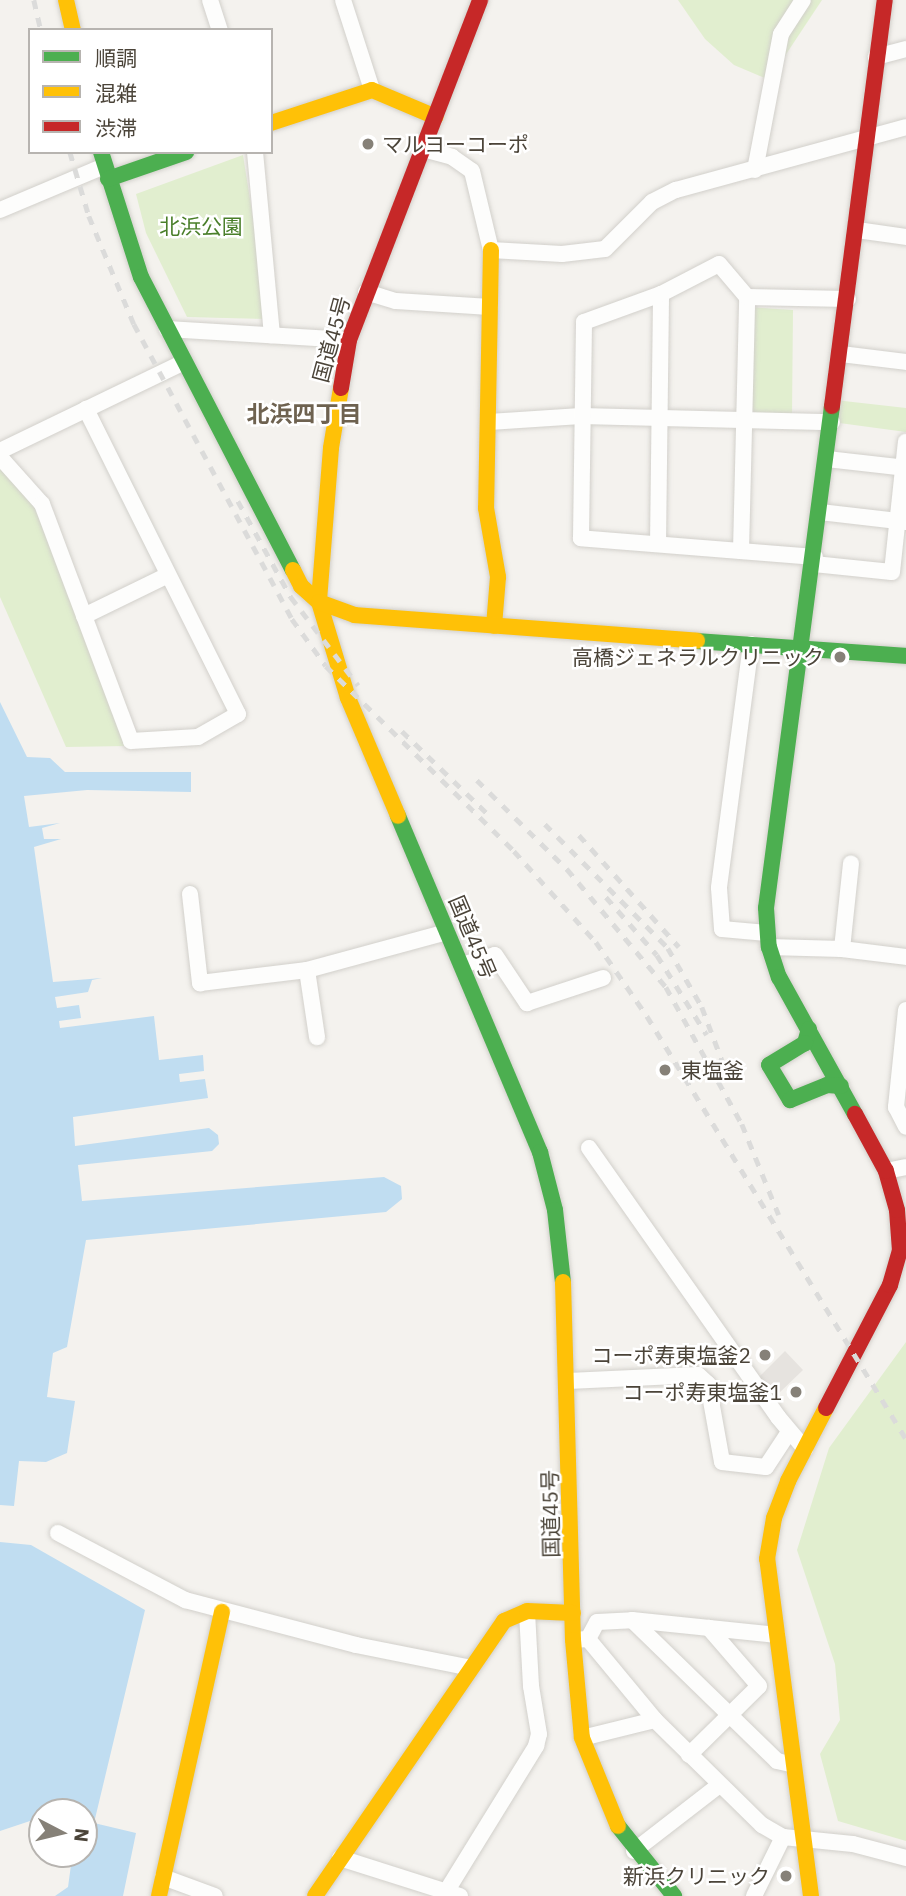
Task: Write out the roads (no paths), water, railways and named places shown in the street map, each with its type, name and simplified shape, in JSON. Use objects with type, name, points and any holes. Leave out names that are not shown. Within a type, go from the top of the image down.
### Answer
[{"type":"main road","points":[[66,0],[73,28]]},
{"type":"main road","name":"国道45号","points":[[480,0],[349,340],[331,448],[319,602],[348,698],[521,1100],[552,1199],[566,1304],[573,1613],[581,1639],[582,1738],[613,1818],[634,1851],[674,1896]]},
{"type":"main road","points":[[811,1896],[767,1559],[774,1518],[806,1449],[890,1285],[900,1251],[897,1210],[886,1171],[779,976],[768,940],[770,868],[815,560],[885,0]]},
{"type":"main road","points":[[273,122],[372,90],[436,117]]},
{"type":"main road","points":[[174,154],[104,166],[141,277],[300,586],[319,602],[355,615],[906,656]]},
{"type":"main road","points":[[491,250],[486,508],[498,577],[494,626]]},
{"type":"main road","points":[[809,1029],[805,1043],[769,1065],[790,1100],[827,1085],[841,1086]]},
{"type":"main road","points":[[315,1896],[504,1621],[527,1611],[573,1613]]},
{"type":"main road","points":[[159,1896],[222,1612]]},
{"type":"street","points":[[210,0],[219,28]]},
{"type":"street","points":[[343,0],[372,90]]},
{"type":"street","points":[[755,170],[781,34],[803,0]]},
{"type":"street","points":[[876,57],[906,49]]},
{"type":"street","points":[[424,149],[452,157],[472,171],[491,250],[562,254],[605,248],[652,202],[676,190],[906,127]]},
{"type":"street","points":[[255,154],[272,335]]},
{"type":"street","points":[[0,210],[104,166]]},
{"type":"street","points":[[858,230],[906,237]]},
{"type":"street","points":[[741,551],[747,297],[719,264],[661,295],[584,322],[581,538],[741,551],[892,572],[902,522],[906,442]]},
{"type":"street","points":[[366,292],[396,302],[491,307]]},
{"type":"street","points":[[658,544],[661,295]]},
{"type":"street","points":[[747,297],[848,299]]},
{"type":"street","points":[[167,329],[349,340]]},
{"type":"street","points":[[841,354],[906,362]]},
{"type":"street","points":[[0,451],[184,362]]},
{"type":"street","points":[[0,457],[42,504],[131,741],[198,737],[238,714],[86,409]]},
{"type":"street","points":[[489,422],[581,416],[832,422]]},
{"type":"street","points":[[827,459],[904,468]]},
{"type":"street","points":[[820,512],[902,522]]},
{"type":"street","points":[[84,616],[168,575]]},
{"type":"street","points":[[751,644],[719,888],[722,929],[768,940],[906,957]]},
{"type":"street","points":[[842,948],[850,863]]},
{"type":"street","points":[[190,894],[200,984],[307,970],[447,932]]},
{"type":"street","points":[[462,965],[495,955],[527,1003],[603,978]]},
{"type":"street","points":[[307,970],[317,1037]]},
{"type":"street","points":[[906,1010],[896,1107],[906,1127]]},
{"type":"street","points":[[589,1148],[789,1432],[806,1449]]},
{"type":"street","points":[[886,1171],[906,1167]]},
{"type":"street","points":[[568,1381],[698,1375],[708,1384],[722,1462],[766,1467],[789,1432]]},
{"type":"street","points":[[58,1533],[185,1600],[222,1612],[471,1668]]},
{"type":"street","points":[[340,1858],[453,1894],[536,1746],[539,1734],[531,1686],[527,1611]]},
{"type":"street","points":[[777,1635],[632,1620],[597,1622],[581,1639],[718,1786],[783,1837],[853,1843],[906,1857]]},
{"type":"street","points":[[632,1620],[777,1761],[794,1765]]},
{"type":"street","points":[[689,1755],[730,1718],[759,1686],[709,1628]]},
{"type":"street","points":[[582,1738],[655,1720]]},
{"type":"street","points":[[634,1851],[718,1786]]},
{"type":"street","points":[[754,1896],[783,1837]]},
{"type":"street","points":[[163,1877],[215,1896]]},
{"type":"water","points":[[0,702],[27,757],[50,758],[65,772],[191,772],[191,792],[87,790],[24,796],[29,827],[60,823],[42,828],[44,839],[61,839],[34,847],[53,982],[102,978],[92,980],[88,992],[55,997],[57,1008],[79,1005],[81,1018],[59,1021],[60,1028],[154,1016],[159,1060],[203,1055],[204,1071],[179,1074],[180,1082],[205,1079],[208,1098],[73,1117],[75,1146],[209,1128],[218,1135],[219,1144],[212,1151],[78,1165],[82,1201],[384,1177],[401,1186],[402,1199],[386,1212],[86,1240],[67,1347],[53,1353],[47,1397],[75,1401],[67,1453],[46,1462],[19,1461],[14,1506],[0,1505]]},
{"type":"water","points":[[0,1542],[31,1545],[145,1610],[98,1806],[98,1798],[28,1798],[28,1822],[0,1831]]},
{"type":"water","points":[[98,1824],[136,1833],[123,1896],[55,1896],[68,1887],[71,1868],[98,1868]]},
{"type":"railway","points":[[34,0],[41,28]]},
{"type":"railway","points":[[71,154],[89,216],[134,324],[292,619],[326,666],[514,851],[596,942],[647,1016],[906,1438]]},
{"type":"railway","points":[[238,501],[291,597],[358,685]]},
{"type":"railway","points":[[402,731],[490,816]]},
{"type":"railway","points":[[477,780],[567,869],[666,987],[742,1124],[779,1215]]},
{"type":"railway","points":[[545,824],[668,948],[702,1007],[726,1071]]},
{"type":"railway","points":[[579,835],[679,947]]},
{"type":"railway","points":[[606,897],[657,955],[707,1035]]},
{"type":"place","name":"マルヨーコーポ","points":[[368,144]]},
{"type":"place","name":"高橋ジェネラルクリニック","points":[[840,657]]},
{"type":"place","name":"東塩釜","points":[[665,1070]]},
{"type":"place","name":"コーポ寿東塩釜2","points":[[765,1355]]},
{"type":"place","name":"コーポ寿東塩釜1","points":[[796,1392]]},
{"type":"place","name":"新浜クリニック","points":[[786,1876]]},
{"type":"district","name":"北浜四丁目","points":[[304,413]]},
{"type":"park label","name":"北浜公園","points":[[201,226]]}]
